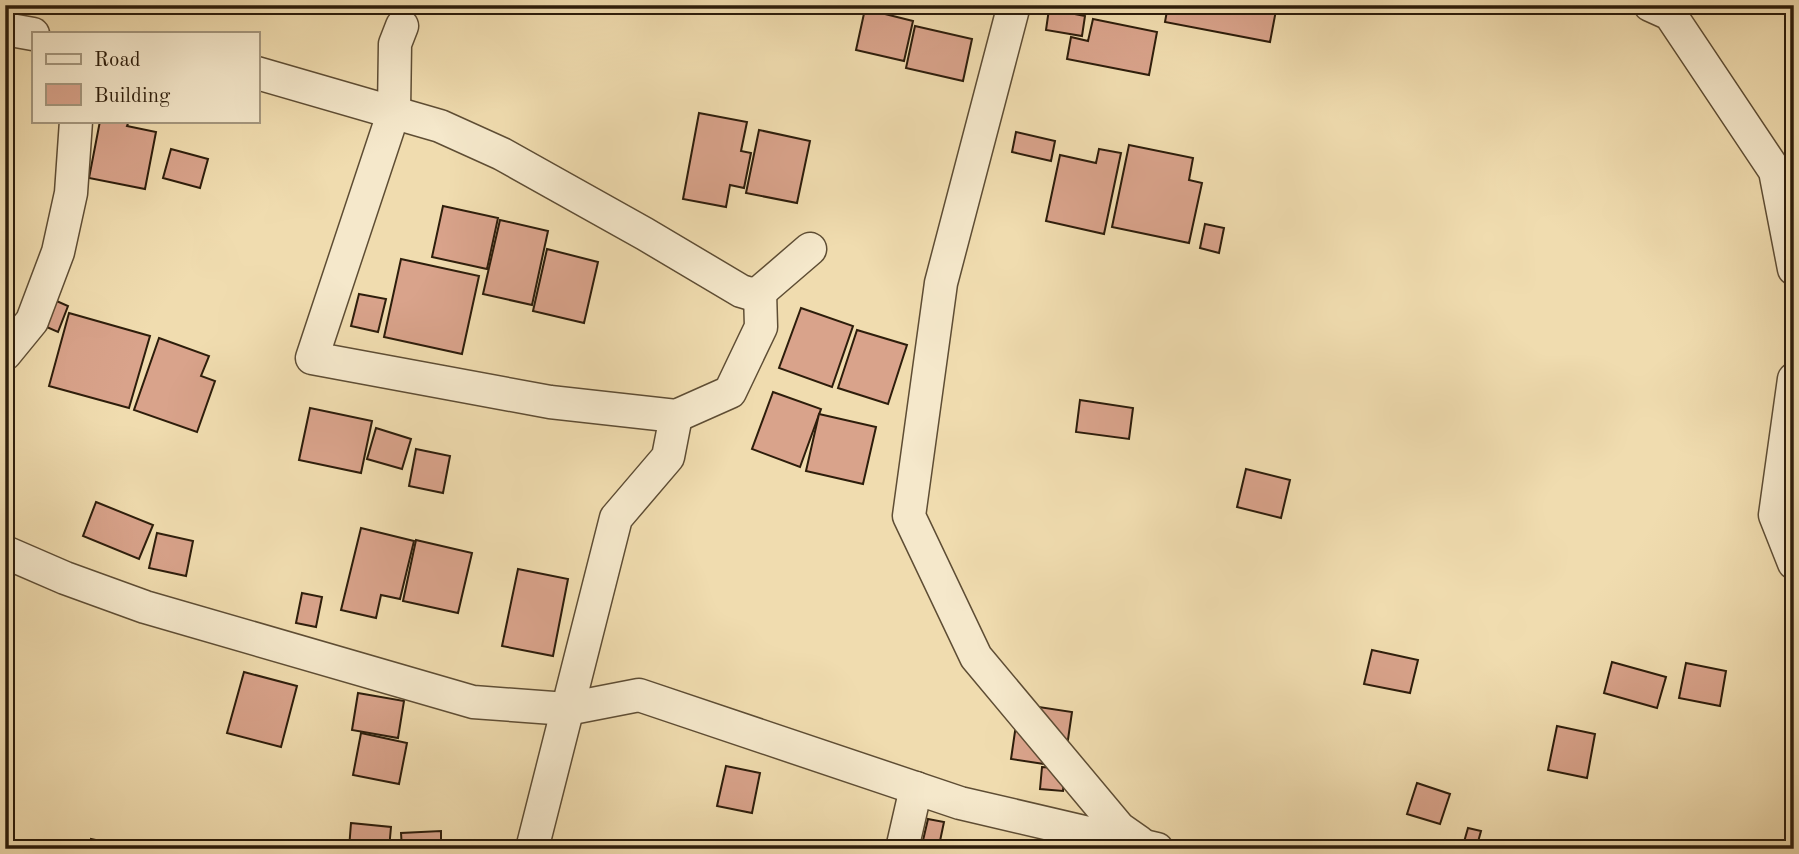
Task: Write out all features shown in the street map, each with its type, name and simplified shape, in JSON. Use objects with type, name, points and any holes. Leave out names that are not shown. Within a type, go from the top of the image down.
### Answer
[{"type":"street","points":[[1014,5],[941,283],[909,516],[976,657],[1119,828],[1150,848]]},
{"type":"street","points":[[1650,5],[1670,14],[1775,171],[1794,269]]},
{"type":"street","points":[[402,26],[396,44],[394,111],[312,358],[550,402],[676,416],[730,392],[761,327],[760,292]]},
{"type":"street","points":[[5,29],[32,34]]},
{"type":"street","points":[[259,74],[440,126],[502,154],[741,291],[751,294],[760,292],[810,249]]},
{"type":"street","points":[[5,354],[32,321],[58,252],[71,193],[76,122]]},
{"type":"street","points":[[1794,379],[1775,515],[1794,564]]},
{"type":"street","points":[[532,849],[616,518],[668,457],[676,416]]},
{"type":"street","points":[[5,552],[145,607],[473,702],[567,709],[639,695],[960,803],[1150,848]]},
{"type":"street","points":[[902,849],[916,788]]},
{"type":"building","points":[[1168,5],[1277,5],[1270,42],[1165,22]]},
{"type":"building","points":[[865,9],[913,21],[904,61],[856,50]]},
{"type":"building","points":[[1049,9],[1085,16],[1082,36],[1046,30]]},
{"type":"building","points":[[1093,19],[1157,32],[1149,75],[1067,59],[1071,37],[1088,41]]},
{"type":"building","points":[[915,26],[972,39],[963,81],[906,68]]},
{"type":"building","points":[[699,113],[747,122],[741,151],[751,153],[744,188],[730,185],[726,207],[683,199]]},
{"type":"building","points":[[100,122],[129,122],[127,126],[156,132],[145,189],[89,178]]},
{"type":"building","points":[[759,130],[810,141],[797,203],[746,193]]},
{"type":"building","points":[[1016,132],[1055,141],[1051,161],[1012,152]]},
{"type":"building","points":[[1129,145],[1193,158],[1189,180],[1202,183],[1189,243],[1112,227]]},
{"type":"building","points":[[171,149],[208,159],[200,188],[163,178]]},
{"type":"building","points":[[1099,149],[1121,153],[1104,234],[1046,221],[1060,155],[1096,163]]},
{"type":"building","points":[[443,206],[498,218],[487,269],[432,257]]},
{"type":"building","points":[[500,220],[548,231],[532,305],[483,294]]},
{"type":"building","points":[[1205,224],[1224,228],[1219,253],[1200,248]]},
{"type":"building","points":[[547,249],[598,262],[584,323],[533,311]]},
{"type":"building","points":[[401,259],[479,276],[462,354],[384,337]]},
{"type":"building","points":[[359,294],[386,299],[378,332],[351,326]]},
{"type":"building","points":[[52,299],[68,306],[58,332],[42,325]]},
{"type":"building","points":[[801,308],[853,326],[832,387],[779,368]]},
{"type":"building","points":[[69,313],[150,336],[129,408],[49,386]]},
{"type":"building","points":[[857,330],[907,345],[888,404],[838,388]]},
{"type":"building","points":[[159,338],[209,356],[201,376],[215,381],[197,432],[134,410]]},
{"type":"building","points":[[773,392],[821,409],[800,467],[752,449]]},
{"type":"building","points":[[1080,400],[1133,408],[1129,439],[1076,432]]},
{"type":"building","points":[[310,408],[372,421],[361,473],[299,460]]},
{"type":"building","points":[[819,414],[876,427],[863,484],[806,471]]},
{"type":"building","points":[[376,428],[411,439],[402,469],[367,459]]},
{"type":"building","points":[[416,449],[450,456],[443,493],[409,486]]},
{"type":"building","points":[[1246,469],[1290,480],[1281,518],[1237,507]]},
{"type":"building","points":[[96,502],[153,525],[139,559],[83,536]]},
{"type":"building","points":[[361,528],[414,541],[400,599],[381,595],[376,618],[341,610]]},
{"type":"building","points":[[157,533],[193,541],[186,576],[149,568]]},
{"type":"building","points":[[416,540],[472,553],[458,613],[403,601]]},
{"type":"building","points":[[518,569],[568,579],[553,656],[502,646]]},
{"type":"building","points":[[302,593],[322,597],[316,627],[296,623]]},
{"type":"building","points":[[1372,650],[1418,660],[1410,693],[1364,684]]},
{"type":"building","points":[[1612,662],[1666,677],[1657,708],[1604,693]]},
{"type":"building","points":[[1686,663],[1726,671],[1720,706],[1679,698]]},
{"type":"building","points":[[244,672],[297,686],[281,747],[227,733]]},
{"type":"building","points":[[358,693],[404,701],[398,738],[352,730]]},
{"type":"building","points":[[1019,704],[1072,712],[1064,767],[1011,759]]},
{"type":"building","points":[[1557,726],[1595,734],[1587,778],[1548,770]]},
{"type":"building","points":[[361,733],[407,743],[399,784],[353,775]]},
{"type":"building","points":[[726,766],[760,773],[752,813],[717,806]]},
{"type":"building","points":[[1042,767],[1065,769],[1063,791],[1040,789]]},
{"type":"building","points":[[1417,783],[1450,794],[1440,824],[1407,814]]},
{"type":"building","points":[[928,819],[944,822],[940,841],[964,846],[964,849],[921,849]]},
{"type":"building","points":[[351,823],[391,827],[389,849],[349,849]]},
{"type":"building","points":[[1468,828],[1481,831],[1476,849],[1462,849]]},
{"type":"building","points":[[441,831],[441,849],[402,849],[401,833]]},
{"type":"building","points":[[91,839],[139,849],[89,849]]}]
